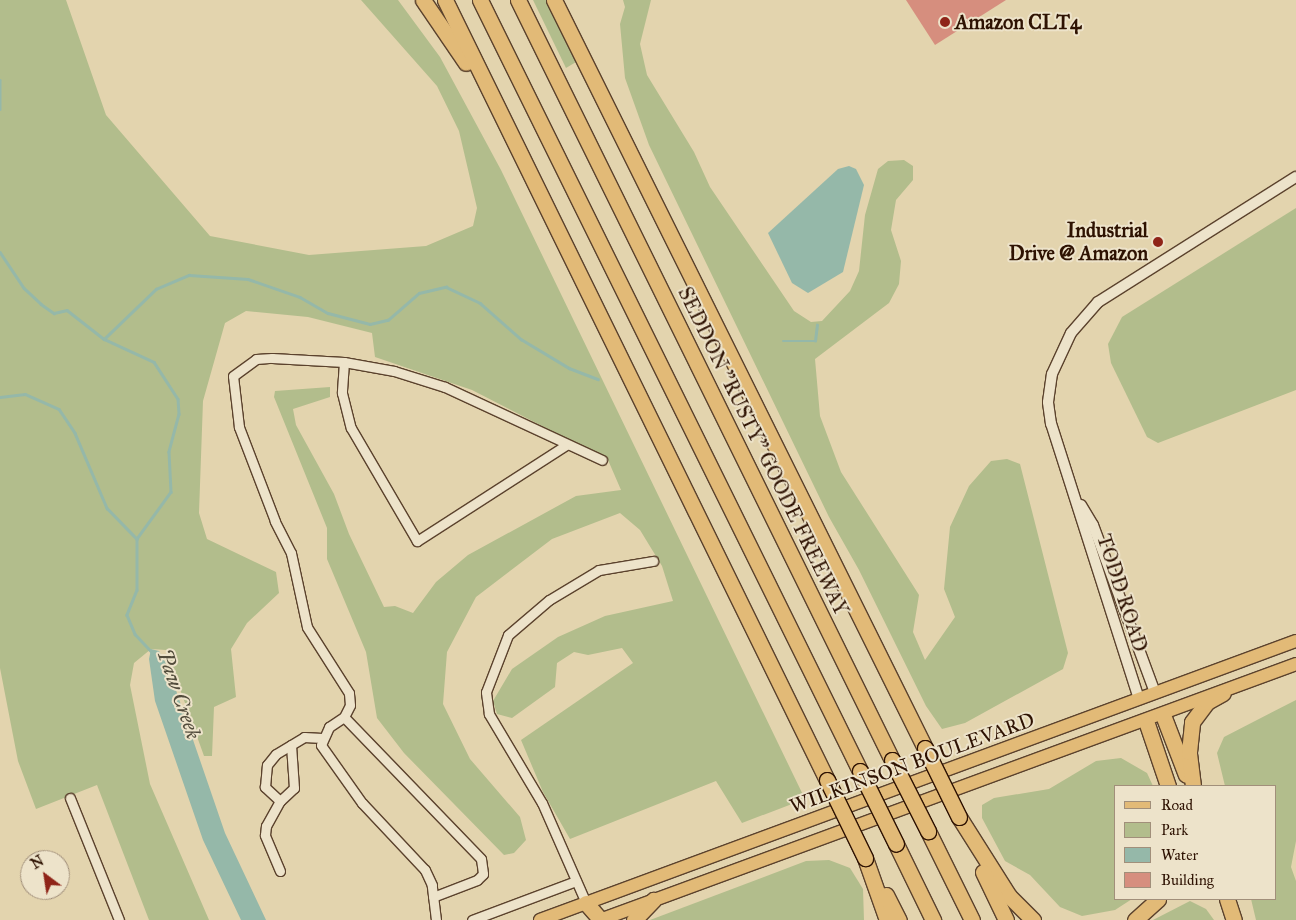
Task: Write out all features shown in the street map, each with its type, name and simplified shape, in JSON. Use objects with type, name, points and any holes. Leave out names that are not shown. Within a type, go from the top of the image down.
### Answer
[{"type":"highway","points":[[423,0],[502,121]]},
{"type":"highway","points":[[445,0],[502,121],[872,873],[899,920]]},
{"type":"highway","points":[[480,0],[934,920]]},
{"type":"highway","name":"SEDDON \"RUSTY\" GOODE FREEWAY","points":[[518,0],[972,920]]},
{"type":"highway","points":[[554,0],[959,817],[1006,920]]},
{"type":"highway","points":[[564,0],[580,43],[579,52]]},
{"type":"highway","points":[[1191,785],[1189,752],[1192,722],[1203,707],[1223,693]]},
{"type":"highway","points":[[1163,715],[1191,785]]},
{"type":"highway","points":[[1146,721],[1168,785]]},
{"type":"highway","points":[[959,817],[1009,896],[1032,920]]},
{"type":"highway","points":[[872,873],[887,920]]},
{"type":"highway","points":[[634,920],[653,900]]},
{"type":"highway","points":[[1135,920],[1157,900]]},
{"type":"highway","points":[[1227,900],[1234,920]]},
{"type":"highway","points":[[586,903],[601,920]]},
{"type":"highway","points":[[586,903],[586,920]]},
{"type":"main road","name":"WILKINSON BOULEVARD","points":[[540,920],[1296,641]]},
{"type":"main road","name":"WILKINSON BOULEVARD","points":[[601,920],[1223,693],[1296,664]]},
{"type":"main road","points":[[1155,693],[1163,715]]},
{"type":"main road","points":[[1139,699],[1146,721]]},
{"type":"street","name":"TODD ROAD","points":[[1139,699],[1082,525],[1077,498],[1054,434],[1048,402],[1052,374],[1071,333],[1109,295],[1296,177]]},
{"type":"street","points":[[280,801],[270,795],[264,777],[267,764],[276,754],[304,737],[322,738],[344,717],[350,705],[349,693],[307,627],[291,552],[274,521],[239,427],[232,381],[239,369],[256,359],[344,362],[432,382],[602,460]]},
{"type":"street","points":[[344,362],[342,393],[351,428],[417,541],[566,445]]},
{"type":"street","name":"TODD ROAD","points":[[1077,498],[1093,525],[1155,693]]},
{"type":"street","points":[[586,903],[542,803],[489,714],[486,692],[508,635],[549,600],[599,570],[653,561]]},
{"type":"street","points":[[344,717],[481,859],[483,874],[477,880],[433,897]]},
{"type":"street","points":[[322,738],[325,756],[350,787],[425,870],[433,897],[436,920]]},
{"type":"street","points":[[280,871],[265,835],[266,826],[280,801],[294,788],[291,745]]},
{"type":"street","points":[[70,798],[119,920]]},
{"type":"street","points":[[472,920],[576,881]]},
{"type":"green space","points":[[0,0],[66,0],[106,115],[210,236],[309,255],[426,246],[473,226],[477,208],[459,131],[437,86],[361,0],[398,0],[440,57],[501,170],[805,799],[742,823],[716,781],[570,839],[543,792],[521,740],[633,663],[622,648],[588,655],[574,652],[557,663],[555,687],[512,718],[497,714],[493,701],[512,669],[558,637],[605,616],[673,601],[662,566],[640,530],[620,513],[552,539],[476,597],[447,652],[443,704],[470,759],[520,817],[526,840],[514,853],[504,855],[404,753],[377,718],[366,652],[327,559],[327,528],[274,397],[275,391],[330,387],[330,397],[293,409],[296,425],[334,494],[349,534],[384,607],[395,606],[413,613],[436,582],[468,555],[576,496],[621,490],[608,460],[472,390],[375,357],[372,333],[308,317],[246,311],[225,323],[203,401],[199,513],[207,539],[276,572],[279,593],[247,623],[231,649],[236,697],[214,707],[212,756],[204,756],[166,650],[151,649],[134,663],[130,685],[150,784],[209,920],[149,920],[97,785],[36,809],[18,761],[0,668]]},
{"type":"green space","points":[[533,0],[546,0],[576,62],[566,68]]},
{"type":"green space","points":[[623,0],[651,0],[640,44],[647,75],[694,152],[710,187],[794,311],[811,322],[822,321],[850,291],[859,271],[865,215],[878,169],[888,161],[904,160],[913,166],[913,180],[896,200],[891,230],[901,261],[899,284],[889,303],[815,359],[820,416],[841,472],[919,595],[913,632],[925,660],[955,617],[944,589],[950,527],[969,486],[991,461],[1007,459],[1020,464],[1068,653],[1063,669],[965,723],[942,729],[926,706],[859,570],[829,517],[649,145],[625,78],[620,24],[625,7]]},
{"type":"green space","points":[[1296,208],[1296,390],[1158,443],[1147,437],[1111,363],[1108,344],[1122,317]]},
{"type":"green space","points":[[1296,700],[1296,841],[1291,867],[1296,881],[1296,920],[1256,920],[1251,900],[1276,900],[1276,785],[1225,785],[1217,753],[1224,737]]},
{"type":"green space","points":[[1121,758],[1147,773],[1153,785],[1114,785],[1114,900],[1130,900],[1115,910],[1082,916],[1060,907],[1030,875],[1005,861],[982,818],[982,805],[994,798],[1049,789],[1096,761]]},
{"type":"green space","points":[[829,860],[850,868],[863,889],[864,920],[650,920],[806,861]]},
{"type":"green space","points":[[1190,901],[1206,909],[1214,920],[1153,920]]},
{"type":"water","points":[[849,166],[856,169],[864,185],[843,272],[808,293],[792,283],[768,233],[838,169]]},
{"type":"water","points":[[151,649],[159,651],[168,667],[225,833],[266,920],[241,920],[203,840],[155,701],[149,659]]},
{"type":"building","name":"Amazon CLT4","points":[[906,0],[1006,0],[935,45]]},
{"type":"waterway","name":"Paw Creek","points":[[0,80],[0,109]]},
{"type":"waterway","name":"Paw Creek","points":[[0,252],[24,288],[41,304],[54,313],[67,310],[104,339],[154,362],[178,399],[179,414],[169,452],[171,492],[137,539],[137,590],[127,615],[135,634],[152,652]]},
{"type":"waterway","points":[[104,339],[156,289],[189,275],[248,279],[300,297],[328,313],[370,324],[388,320],[419,293],[446,287],[480,303],[521,339],[569,368],[598,379]]},
{"type":"waterway","points":[[783,341],[815,341],[817,325]]},
{"type":"waterway","points":[[0,397],[25,394],[59,409],[75,433],[107,508],[137,539]]},
{"type":"place","name":"Amazon CLT4","points":[[945,22]]},
{"type":"place","name":"Industrial Drive @ Amazon","points":[[1158,242]]}]
